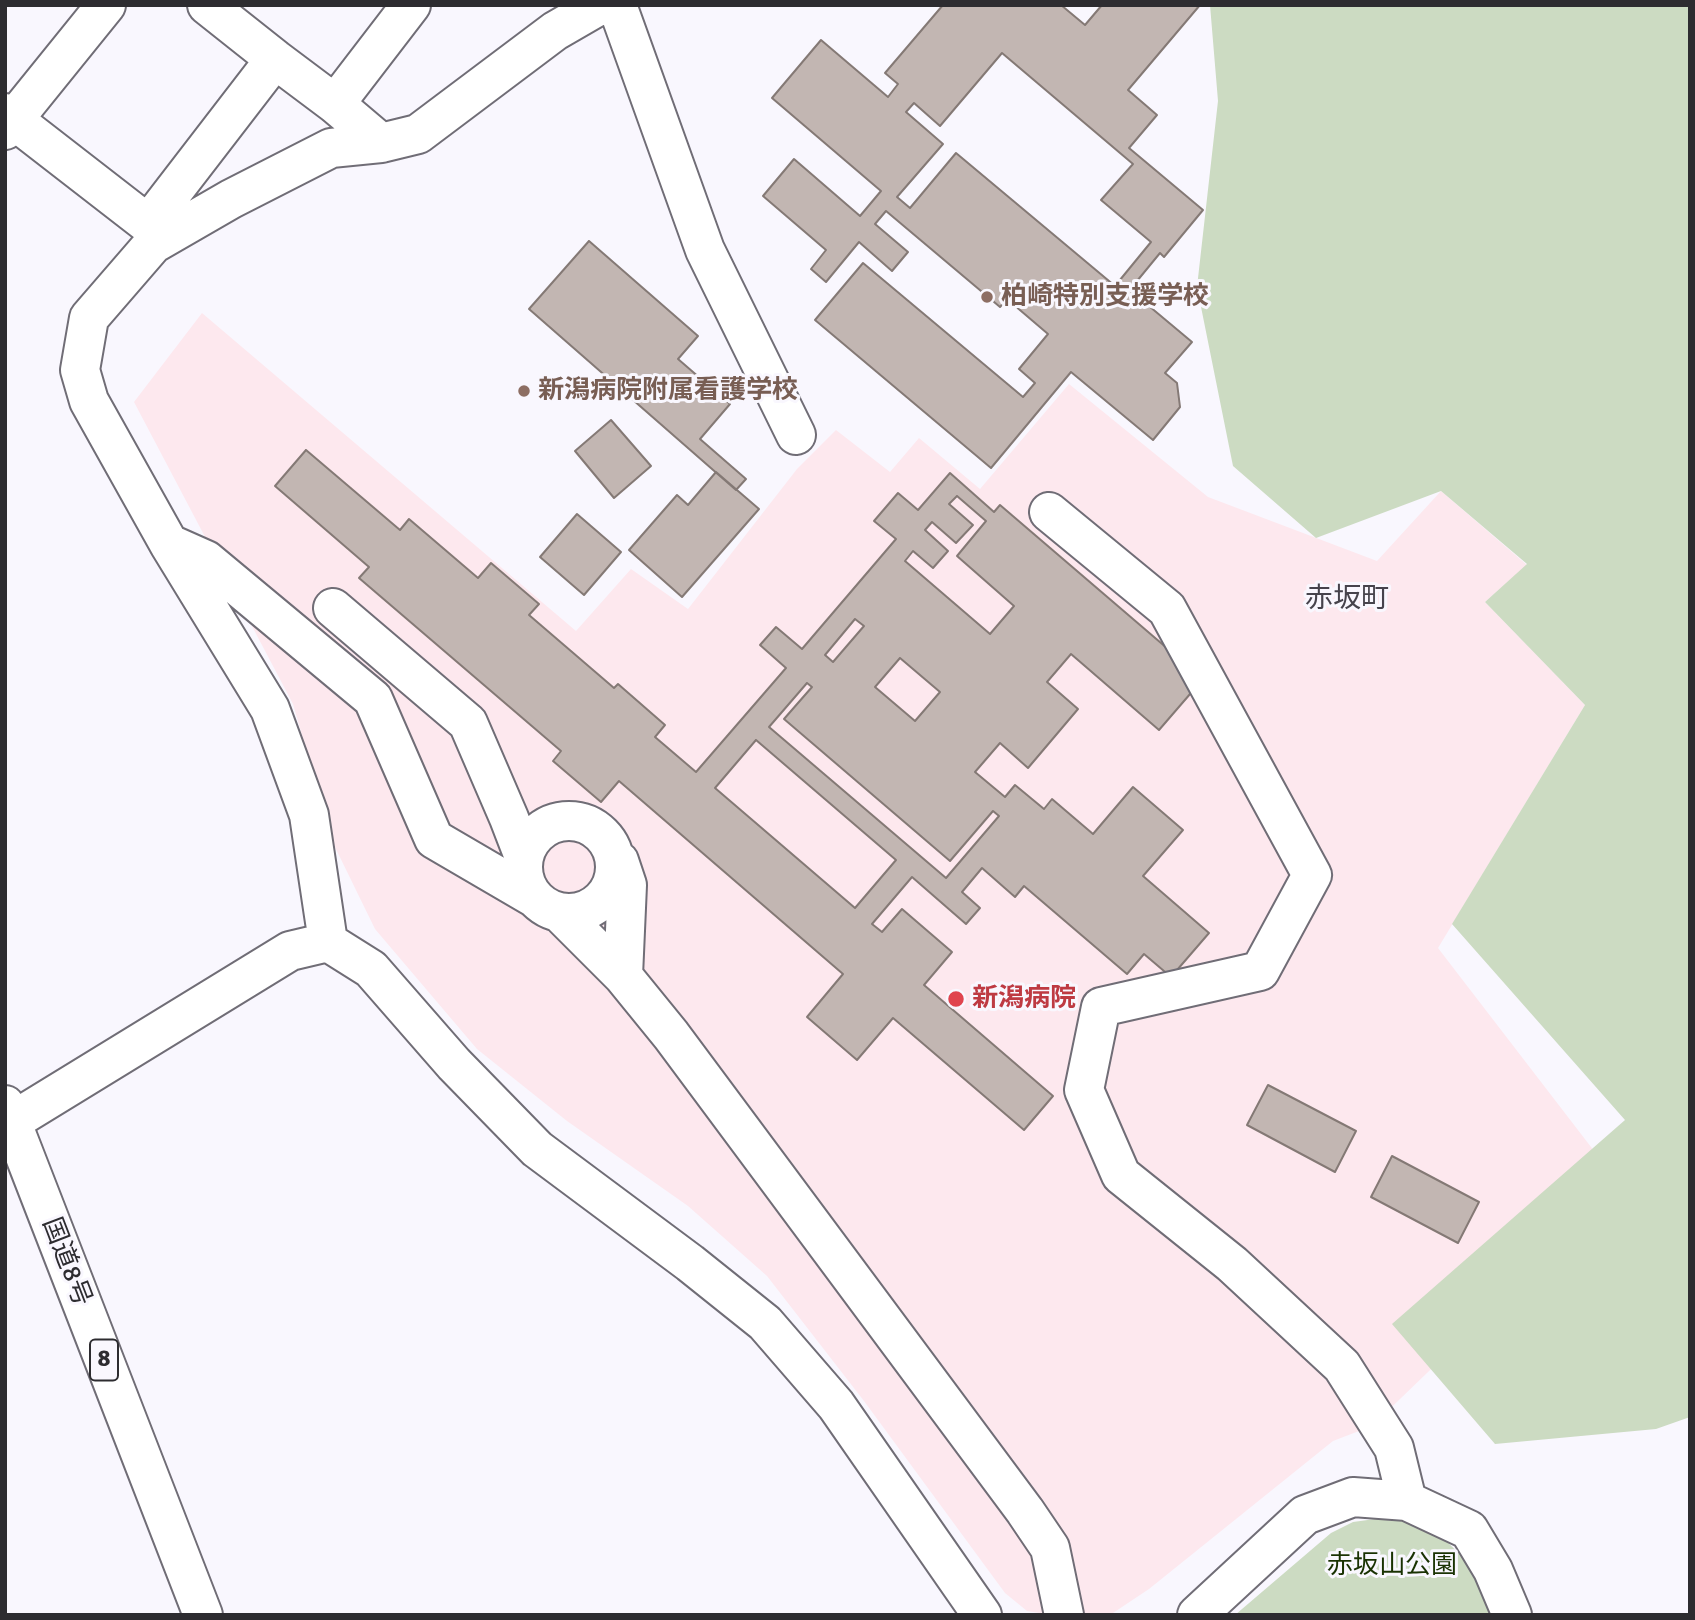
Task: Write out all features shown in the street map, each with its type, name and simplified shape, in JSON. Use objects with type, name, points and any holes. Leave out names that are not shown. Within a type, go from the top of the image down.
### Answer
[{"type":"main road","points":[[106,5],[8,121],[150,234]]},
{"type":"main road","points":[[335,104],[411,5]]},
{"type":"main road","points":[[150,234],[231,199],[331,148],[381,143],[418,134],[546,18],[600,5]]},
{"type":"main road","points":[[617,5],[705,250],[796,435]]},
{"type":"main road","points":[[209,6],[381,143]]},
{"type":"main road","points":[[275,60],[89,318],[80,370],[89,401],[169,544],[270,709],[309,815],[328,942]]},
{"type":"main road","points":[[1049,512],[1167,609],[1312,876],[1259,971],[1101,1007],[1084,1090],[1121,1175],[1232,1264],[1342,1366],[1394,1448],[1406,1500]]},
{"type":"main road","points":[[169,544],[206,560],[373,699],[434,839],[547,905],[573,913],[600,902],[609,891],[614,877],[611,849]]},
{"type":"main road","points":[[333,608],[468,723],[524,858]]},
{"type":"main road","points":[[509,818],[550,825]]},
{"type":"main road","points":[[623,976],[627,885],[623,866],[603,837],[592,828],[579,823],[550,825],[538,833],[529,844],[523,872],[527,886],[623,976],[671,1035],[1025,1511],[1050,1548],[1064,1615]]},
{"type":"main road","points":[[7,1117],[290,951],[328,942],[371,969],[454,1065],[537,1149],[765,1323],[836,1405],[982,1615]]},
{"type":"main road","name":"国道8号","points":[[7,1117],[203,1615]]},
{"type":"main road","points":[[1197,1615],[1305,1515],[1353,1497],[1406,1500],[1469,1530],[1493,1570],[1512,1615]]},
{"type":"shaded area","name":"新潟病院","points":[[202,313],[576,631],[631,569],[688,609],[797,469],[836,430],[890,472],[919,438],[980,489],[1069,384],[1208,497],[1377,561],[1441,491],[1527,565],[1485,602],[1585,705],[1438,948],[1621,1186],[1372,1426],[1333,1441],[1149,1589],[1110,1615],[1052,1615],[1027,1611],[1005,1593],[864,1401],[767,1276],[688,1206],[567,1121],[477,1049],[375,929],[333,843],[293,704],[134,402]]},
{"type":"green space","points":[[1210,5],[1690,5],[1690,1417],[1656,1429],[1495,1444],[1392,1324],[1625,1120],[1452,924],[1585,705],[1485,602],[1527,564],[1441,491],[1316,538],[1233,466],[1197,287],[1218,101]]},
{"type":"green space","name":"赤坂山公園","points":[[1397,1516],[1438,1533],[1477,1571],[1491,1615],[1235,1615],[1331,1533],[1353,1522]]},
{"type":"building","points":[[943,5],[1061,5],[1085,25],[1102,5],[1200,5],[1128,90],[1157,115],[1129,148],[1203,210],[1164,257],[1160,253],[1137,281],[1143,288],[1137,296],[1192,342],[1165,373],[1177,383],[1180,407],[1153,440],[1071,372],[991,468],[815,320],[863,263],[1023,397],[1035,383],[1019,369],[1048,334],[1007,299],[1000,307],[886,211],[875,224],[908,252],[892,271],[859,242],[826,282],[811,269],[826,250],[763,196],[794,159],[860,216],[881,191],[772,98],[821,40],[888,97],[898,84],[885,73]],"holes":[[[1002,53],[1133,164],[1101,200],[1151,242],[1115,286],[956,153],[910,208],[897,197],[943,144],[906,112],[914,103],[940,126]]]},
{"type":"building","points":[[589,241],[698,336],[678,359],[730,404],[700,439],[746,479],[736,490],[529,309]]},
{"type":"building","points":[[611,420],[651,466],[614,498],[575,451]]},
{"type":"building","points":[[306,450],[400,530],[409,519],[478,578],[491,563],[539,604],[529,615],[614,688],[618,684],[665,725],[655,737],[696,772],[786,668],[760,645],[776,627],[802,649],[896,539],[874,521],[898,493],[918,510],[950,473],[994,512],[1000,505],[1203,679],[1159,730],[1071,654],[1047,682],[1078,709],[1028,768],[1000,743],[975,772],[1005,797],[1015,785],[1044,809],[1052,799],[1093,834],[1133,787],[1183,830],[1143,876],[1209,933],[1171,977],[1144,954],[1127,974],[1024,886],[1015,897],[982,868],[962,892],[980,908],[966,924],[912,877],[872,924],[882,932],[902,909],[952,952],[924,985],[1053,1096],[1024,1130],[893,1018],[857,1060],[807,1017],[843,974],[619,781],[601,802],[553,761],[561,751],[359,578],[369,567],[275,486]],"holes":[[[957,496],[986,521],[957,556],[1014,606],[990,634],[905,561],[913,551],[933,568],[948,551],[925,530],[932,522],[956,543],[973,525],[949,504]],[[855,619],[864,626],[833,662],[825,655]],[[900,658],[940,692],[915,721],[875,687]],[[807,683],[812,687],[784,719],[950,861],[993,811],[999,816],[946,878],[769,727]],[[756,740],[896,860],[855,908],[715,788]]]},
{"type":"building","points":[[716,472],[759,509],[682,597],[629,550],[677,495],[688,505]]},
{"type":"building","points":[[577,514],[621,552],[584,595],[540,557]]},
{"type":"building","points":[[1268,1085],[1356,1131],[1335,1172],[1247,1125]]},
{"type":"building","points":[[1392,1156],[1479,1202],[1458,1243],[1371,1197]]},
{"type":"place","name":"柏崎特別支援学校","points":[[987,297]]},
{"type":"place","name":"新潟病院附属看護学校","points":[[524,391]]},
{"type":"place","name":"新潟病院","points":[[956,999]]},
{"type":"district","name":"赤坂町","points":[[1347,600]]}]
